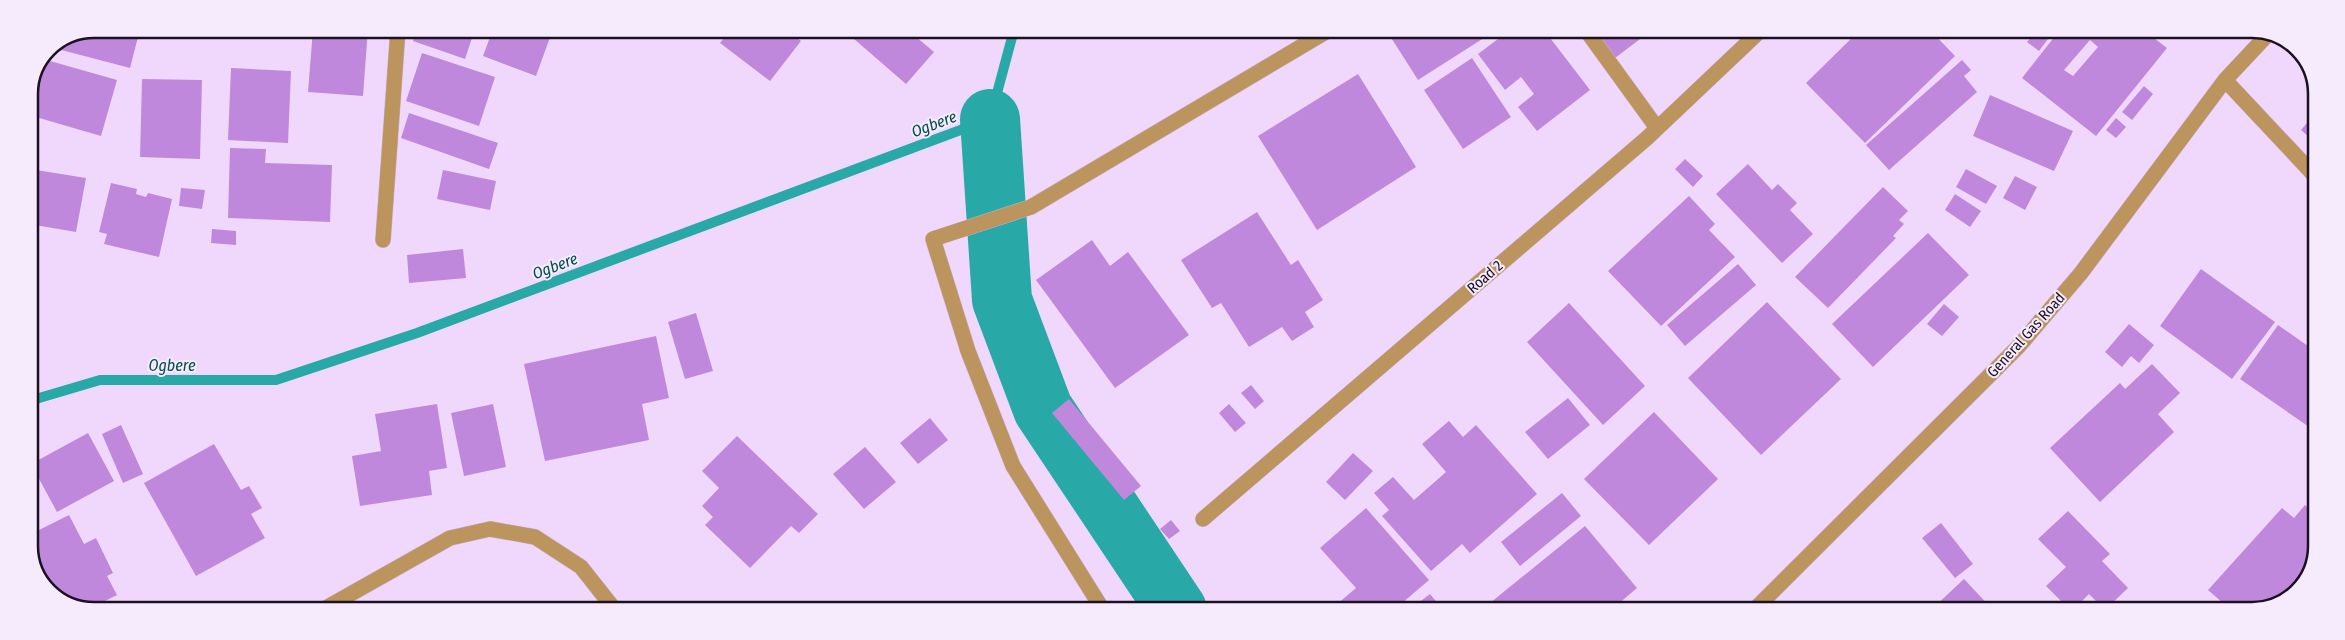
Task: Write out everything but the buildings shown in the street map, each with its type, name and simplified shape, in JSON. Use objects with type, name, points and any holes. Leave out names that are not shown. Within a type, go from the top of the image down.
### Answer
[{"type":"street","points":[[382,240],[397,38]]},
{"type":"street","points":[[1098,602],[1013,466],[968,351],[933,239],[982,221],[1031,207],[1316,38]]},
{"type":"street","points":[[1592,38],[1657,128]]},
{"type":"street","name":"Road 2","points":[[1203,518],[1657,128],[1753,38]]},
{"type":"street","name":"General Gas Road","points":[[1762,602],[2019,346],[2081,273],[2225,80],[2264,39]]},
{"type":"street","points":[[2225,80],[2307,168]]},
{"type":"street","points":[[336,602],[450,538],[490,529],[535,537],[581,567],[609,602]]},
{"type":"waterway","name":"Ogbere","points":[[38,398],[100,380],[276,380],[417,333],[990,119],[1012,38]]},
{"type":"waterway","points":[[990,119],[1002,300],[1043,409],[1172,602]]}]
